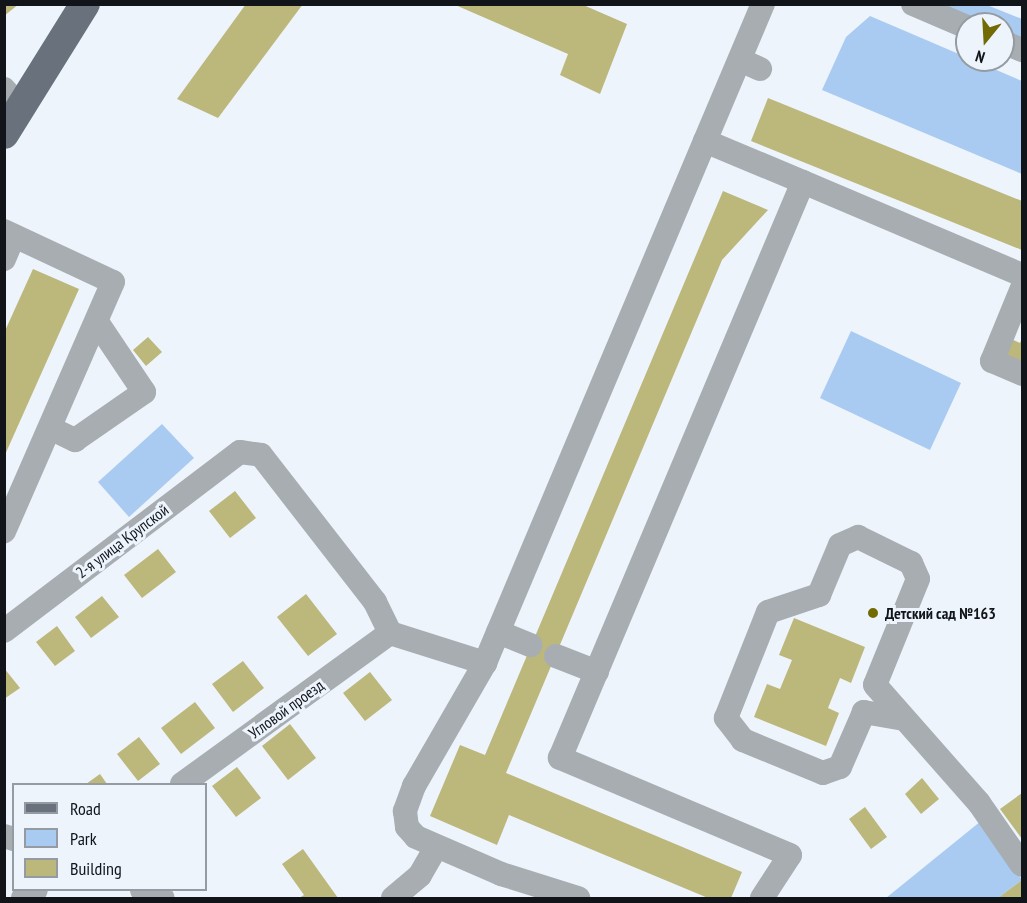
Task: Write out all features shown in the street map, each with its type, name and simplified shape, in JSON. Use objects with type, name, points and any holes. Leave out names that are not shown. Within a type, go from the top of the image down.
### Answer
[{"type":"main road","points":[[4,134],[13,98],[85,4]]},
{"type":"street","points":[[578,898],[501,874],[416,837],[407,827],[405,811],[425,766],[455,721],[485,663],[705,141],[750,64],[763,4]]},
{"type":"street","points":[[913,4],[955,22]]},
{"type":"street","points":[[705,141],[1023,274]]},
{"type":"street","points":[[762,898],[790,855],[560,758],[803,182]]},
{"type":"street","points":[[4,259],[10,234],[113,282],[4,531]]},
{"type":"street","points":[[1023,288],[992,361],[1023,374]]},
{"type":"street","points":[[50,428],[75,440],[144,392],[97,322]]},
{"type":"street","name":"2-я улица Крупской","points":[[4,631],[240,452],[261,455],[375,602],[390,633]]},
{"type":"street","points":[[858,537],[911,563],[918,579],[875,685],[840,767],[823,772],[744,740],[726,718],[768,612],[819,595],[840,545],[858,537]]},
{"type":"street","points":[[498,632],[531,645]]},
{"type":"street","points":[[390,633],[485,663]]},
{"type":"street","name":"Угловой проезд","points":[[183,783],[390,633]]},
{"type":"street","points":[[556,656],[597,672]]},
{"type":"street","points":[[875,685],[979,803],[1023,865]]},
{"type":"street","points":[[864,712],[904,719]]},
{"type":"street","points":[[393,898],[420,875],[436,847]]},
{"type":"street","points":[[145,891],[163,898]]},
{"type":"green space","points":[[927,5],[987,5],[1004,12],[955,12],[955,17]]},
{"type":"green space","points":[[870,16],[955,52],[955,72],[1001,72],[1022,81],[1022,174],[822,90],[846,37]]},
{"type":"green space","points":[[1015,16],[1022,19],[1022,45],[1015,42]]},
{"type":"green space","points":[[851,331],[961,383],[930,450],[820,398]]},
{"type":"green space","points":[[162,424],[194,458],[129,517],[98,482]]},
{"type":"green space","points":[[981,821],[1022,880],[998,898],[886,898]]},
{"type":"building","points":[[4,4],[19,4],[4,16]]},
{"type":"building","points":[[246,4],[303,4],[218,118],[177,99]]},
{"type":"building","points":[[453,4],[581,4],[627,24],[600,94],[560,75],[568,54]]},
{"type":"building","points":[[768,98],[1022,201],[1022,250],[751,141]]},
{"type":"building","points":[[723,191],[768,210],[722,260],[506,773],[742,872],[731,898],[708,898],[509,815],[497,845],[430,816],[460,745],[485,755]]},
{"type":"building","points":[[33,269],[79,289],[4,457],[4,333]]},
{"type":"building","points":[[148,337],[162,352],[146,366],[133,350]]},
{"type":"building","points":[[1022,338],[1022,371],[1001,361],[1011,339],[1020,343]]},
{"type":"building","points":[[235,491],[256,518],[230,538],[209,511]]},
{"type":"building","points":[[158,549],[176,572],[142,598],[124,575]]},
{"type":"building","points":[[306,594],[337,634],[308,656],[277,617]]},
{"type":"building","points":[[102,596],[119,617],[91,638],[75,617]]},
{"type":"building","points":[[794,618],[865,647],[851,683],[840,678],[828,708],[839,713],[826,746],[754,717],[767,684],[780,689],[792,660],[779,655]]},
{"type":"building","points":[[57,626],[75,651],[55,666],[36,642]]},
{"type":"building","points":[[243,661],[264,688],[233,712],[212,684]]},
{"type":"building","points":[[4,668],[20,688],[4,699]]},
{"type":"building","points":[[370,672],[392,700],[365,721],[343,693]]},
{"type":"building","points":[[195,702],[215,728],[181,754],[161,728]]},
{"type":"building","points":[[290,724],[316,758],[288,780],[262,746]]},
{"type":"building","points":[[139,737],[160,764],[138,781],[117,754]]},
{"type":"building","points":[[237,767],[261,798],[236,817],[212,786]]},
{"type":"building","points":[[100,774],[106,783],[87,783]]},
{"type":"building","points":[[922,778],[939,799],[921,814],[905,794]]},
{"type":"building","points":[[1022,793],[1022,839],[1000,809]]},
{"type":"building","points":[[865,807],[887,837],[871,849],[849,819]]},
{"type":"building","points":[[303,849],[338,898],[299,898],[304,895],[282,864]]},
{"type":"building","points":[[1022,880],[1022,898],[998,898]]},
{"type":"place","name":"Детский сад №163","points":[[873,613]]}]
